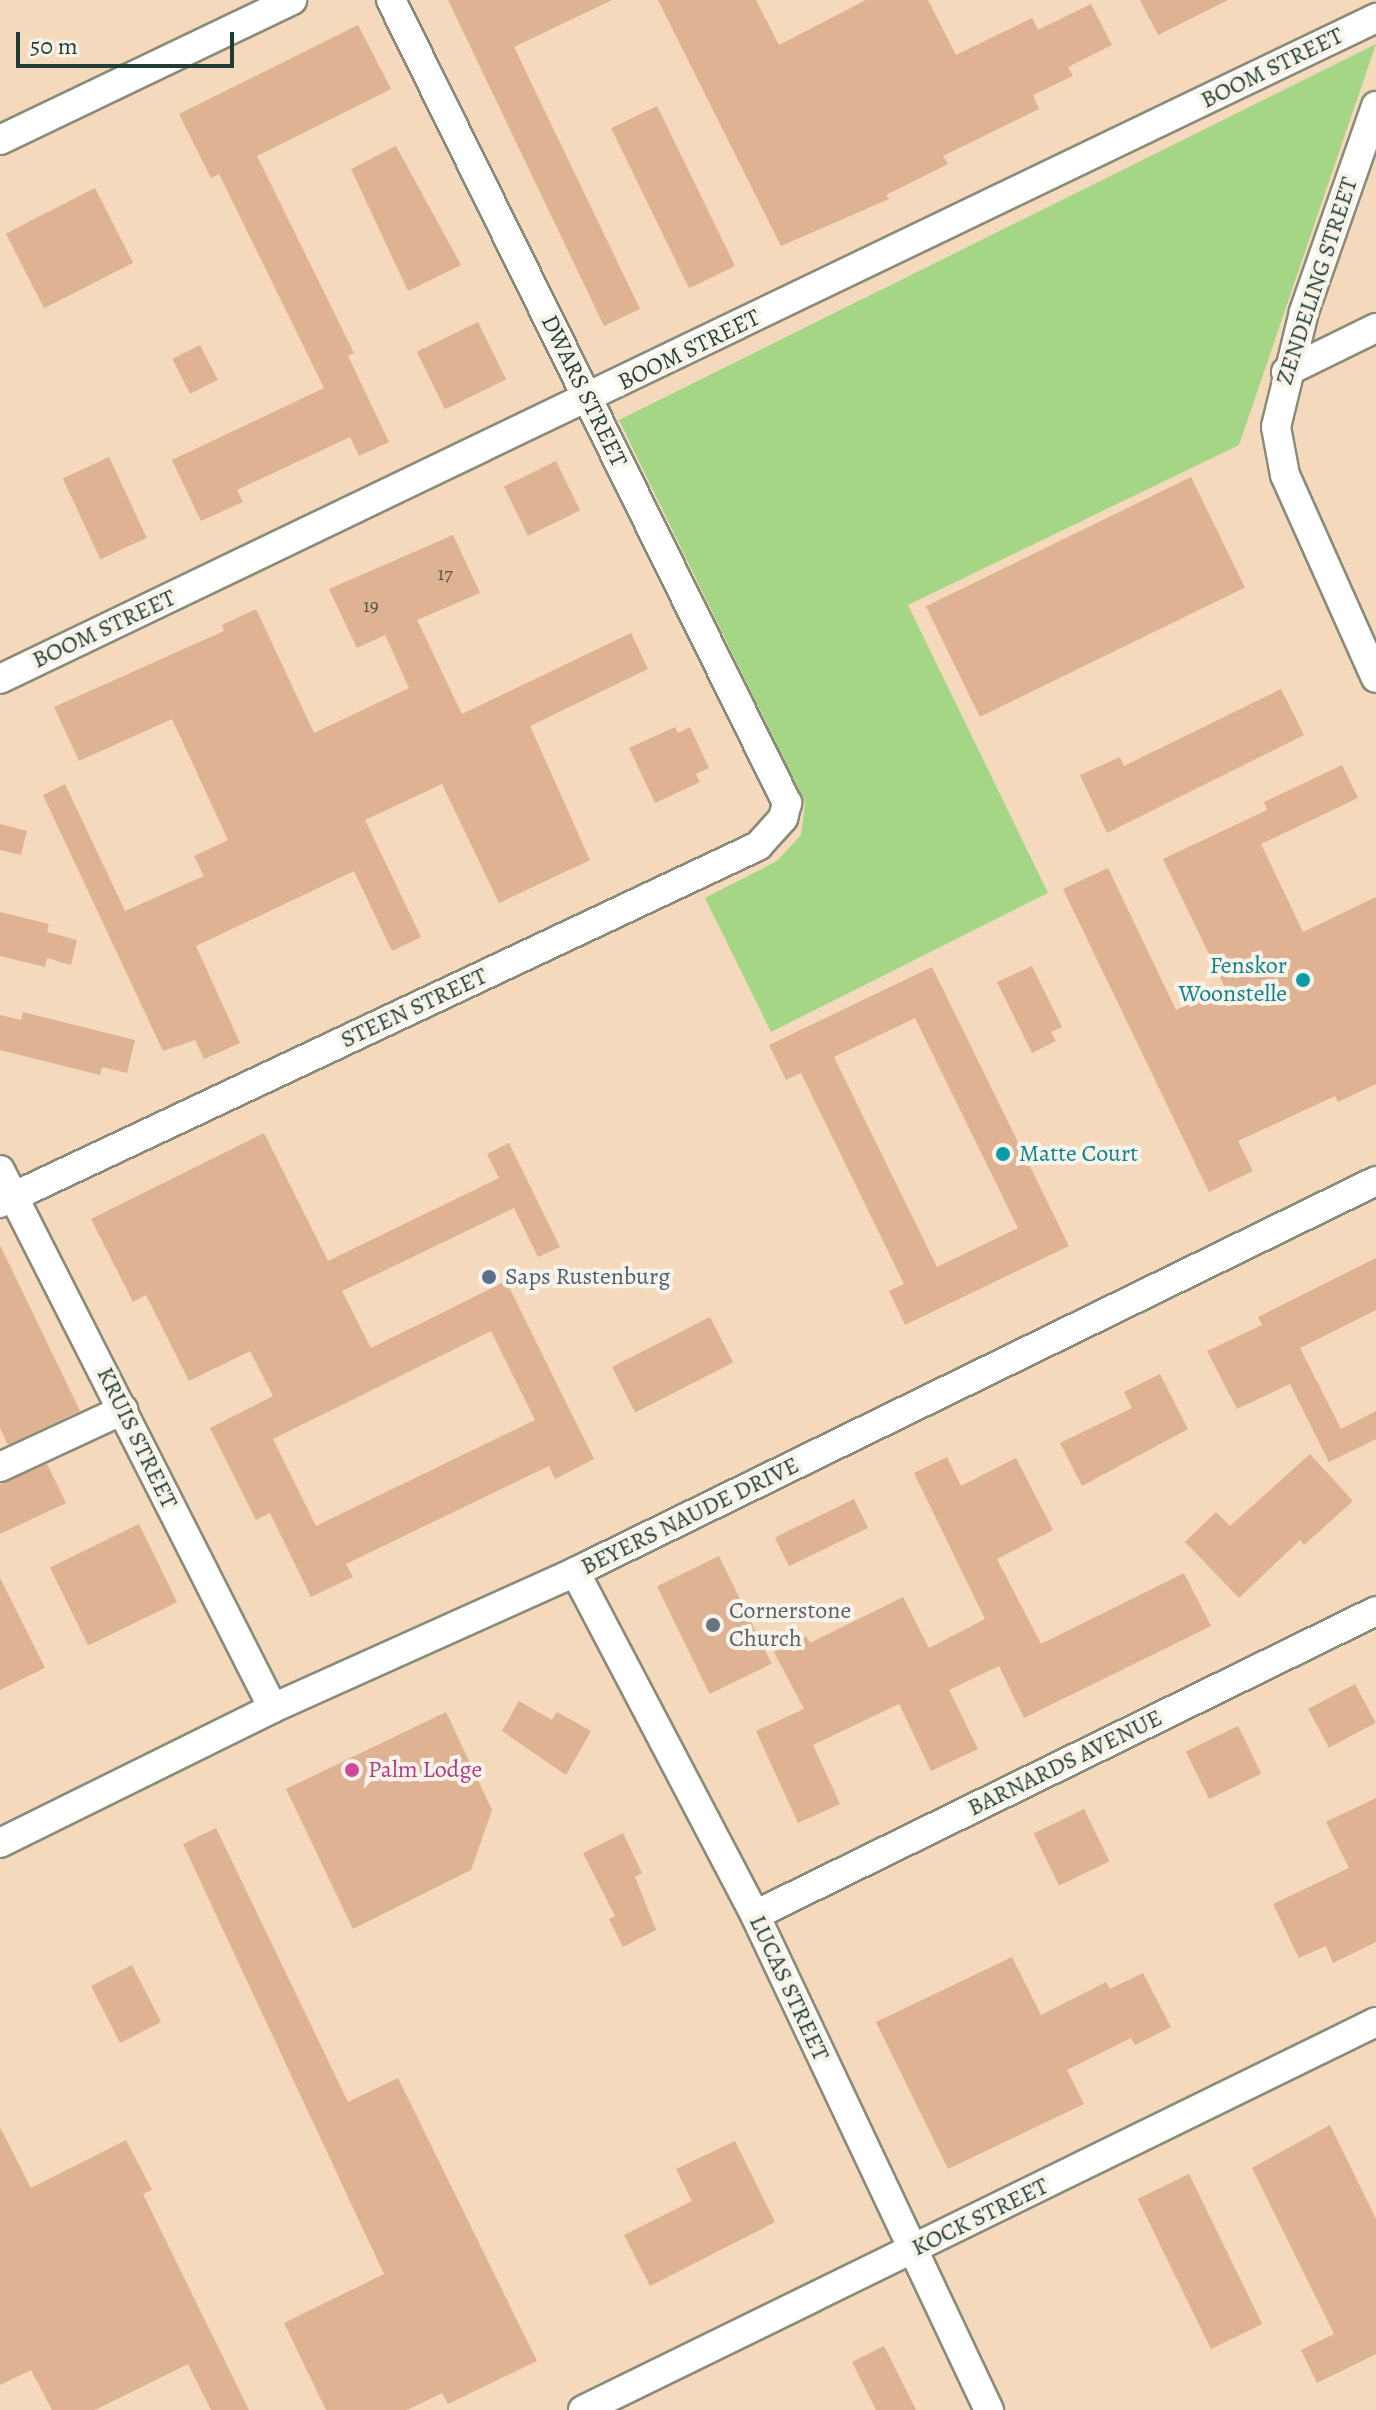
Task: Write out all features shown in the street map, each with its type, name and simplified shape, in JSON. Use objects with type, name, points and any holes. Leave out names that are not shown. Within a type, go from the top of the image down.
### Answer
[{"type":"street","points":[[0,140],[292,0]]},
{"type":"street","name":"DWARS STREET","points":[[391,0],[777,782]]},
{"type":"street","name":"BOOM STREET","points":[[0,679],[1376,18]]},
{"type":"street","name":"ZENDELING STREET","points":[[1376,106],[1286,372],[1276,427],[1285,475],[1376,678]]},
{"type":"street","points":[[1286,372],[1376,328]]},
{"type":"street","name":"STEEN STREET","points":[[7,1200],[758,846],[783,818],[787,803],[777,782]]},
{"type":"street","name":"KRUIS STREET","points":[[0,1170],[7,1200],[123,1410],[273,1708]]},
{"type":"street","name":"BEYERS NAUDE DRIVE","points":[[0,1843],[273,1708],[575,1572],[1376,1181]]},
{"type":"street","points":[[0,1467],[123,1410]]},
{"type":"street","name":"LUCAS STREET","points":[[575,1572],[755,1915],[989,2410]]},
{"type":"street","name":"BARNARDS AVENUE","points":[[755,1915],[1376,1611]]},
{"type":"street","name":"KOCK STREET","points":[[583,2410],[1376,2022]]},
{"type":"green space","points":[[1376,44],[1239,445],[908,605],[1048,893],[771,1032],[705,898],[777,861],[801,835],[805,803],[619,420]]},
{"type":"building","points":[[448,0],[612,0],[514,47],[640,309],[604,326]]},
{"type":"building","points":[[658,0],[756,0],[779,45],[866,0],[928,0],[956,55],[1032,18],[1038,30],[1091,4],[1112,45],[1068,67],[1073,76],[1033,95],[1039,109],[943,156],[948,164],[886,195],[889,199],[781,246]]},
{"type":"building","points":[[1140,0],[1228,0],[1158,35]]},
{"type":"building","points":[[358,25],[391,89],[257,156],[354,353],[348,356],[389,442],[359,456],[350,437],[237,490],[243,502],[201,521],[172,460],[324,388],[219,174],[211,178],[179,114]]},
{"type":"building","points":[[657,106],[735,266],[689,288],[611,128]]},
{"type":"building","points":[[396,146],[461,265],[408,291],[351,169]]},
{"type":"building","points":[[95,188],[133,263],[44,308],[6,233]]},
{"type":"building","points":[[478,322],[506,380],[445,409],[417,352]]},
{"type":"building","points":[[200,345],[218,380],[190,394],[172,359]]},
{"type":"building","points":[[109,457],[147,538],[100,559],[63,479]]},
{"type":"building","points":[[556,461],[580,510],[528,536],[504,486]]},
{"type":"building","points":[[1191,477],[1245,588],[980,717],[926,606]]},
{"type":"building","points":[[453,535],[480,593],[417,620],[462,714],[631,633],[648,669],[530,726],[590,860],[499,903],[442,784],[365,820],[421,937],[392,951],[354,871],[196,946],[240,1043],[204,1059],[195,1040],[163,1051],[43,795],[65,784],[125,911],[204,876],[194,856],[228,840],[172,719],[79,761],[54,707],[224,631],[222,625],[256,609],[314,733],[409,688],[385,635],[357,648],[329,589]]},
{"type":"building","points":[[1281,689],[1304,735],[1107,833],[1080,775],[1120,757],[1124,766]]},
{"type":"building","points":[[675,727],[678,733],[690,727],[709,768],[696,774],[700,782],[655,803],[629,748]]},
{"type":"building","points":[[1342,765],[1358,798],[1261,844],[1303,932],[1376,897],[1376,1084],[1338,1102],[1335,1096],[1238,1141],[1253,1171],[1209,1192],[1063,889],[1108,868],[1176,1010],[1225,987],[1163,859],[1267,810],[1264,802]]},
{"type":"building","points":[[0,824],[27,831],[21,855],[0,850]]},
{"type":"building","points":[[0,912],[49,924],[47,932],[77,940],[71,965],[47,958],[45,967],[0,956]]},
{"type":"building","points":[[1032,966],[1062,1027],[1051,1032],[1056,1041],[1032,1053],[997,982]]},
{"type":"building","name":"Matte Court","points":[[932,967],[1069,1246],[905,1325],[889,1291],[904,1284],[801,1073],[786,1080],[769,1045]],"holes":[[[915,1018],[1018,1228],[937,1267],[834,1057]]]},
{"type":"building","points":[[23,1012],[135,1040],[127,1073],[102,1067],[100,1075],[0,1050],[0,1015],[21,1020]]},
{"type":"building","points":[[264,1133],[328,1261],[499,1178],[487,1154],[509,1143],[560,1247],[538,1257],[514,1208],[342,1291],[371,1348],[506,1281],[594,1459],[555,1479],[549,1466],[346,1564],[353,1577],[311,1597],[270,1513],[256,1520],[210,1428],[273,1396],[250,1351],[189,1381],[146,1295],[133,1302],[91,1219]],"holes":[[[491,1331],[535,1420],[316,1526],[273,1439]]]},
{"type":"building","points":[[0,1245],[80,1411],[8,1445],[0,1428]]},
{"type":"building","points":[[1376,1258],[1376,1310],[1300,1348],[1341,1429],[1376,1411],[1376,1439],[1329,1462],[1290,1384],[1237,1409],[1207,1351],[1262,1325],[1258,1317]]},
{"type":"building","points":[[710,1317],[733,1362],[635,1412],[612,1367]]},
{"type":"building","points":[[1160,1374],[1188,1429],[1082,1486],[1060,1443],[1132,1408],[1124,1392]]},
{"type":"building","points":[[1310,1454],[1353,1501],[1304,1545],[1300,1540],[1239,1598],[1185,1542],[1216,1512],[1230,1526]]},
{"type":"building","points":[[947,1457],[961,1486],[1016,1458],[1053,1530],[997,1559],[1041,1644],[1184,1573],[1211,1626],[1024,1718],[999,1666],[949,1690],[978,1749],[931,1771],[899,1704],[813,1745],[840,1804],[798,1823],[756,1731],[804,1709],[774,1652],[806,1636],[810,1643],[903,1597],[929,1648],[985,1619],[914,1473]]},
{"type":"building","points":[[47,1464],[66,1503],[0,1534],[0,1484]]},
{"type":"building","points":[[854,1499],[868,1528],[789,1566],[775,1538]]},
{"type":"building","points":[[139,1524],[177,1602],[88,1646],[50,1567]]},
{"type":"building","name":"Cornerstone Church","points":[[719,1556],[772,1664],[710,1694],[657,1586]]},
{"type":"building","points":[[0,1578],[45,1668],[0,1690]]},
{"type":"building","points":[[1355,1684],[1376,1723],[1329,1748],[1308,1709]]},
{"type":"building","points":[[519,1701],[552,1720],[557,1712],[591,1731],[566,1775],[502,1731]]},
{"type":"building","points":[[446,1712],[492,1810],[471,1870],[353,1929],[286,1789]]},
{"type":"building","points":[[1238,1726],[1261,1774],[1209,1799],[1186,1751]]},
{"type":"building","points":[[1376,1798],[1376,1942],[1333,1963],[1326,1946],[1299,1958],[1273,1904],[1349,1868],[1326,1822]]},
{"type":"building","points":[[1084,1809],[1109,1861],[1059,1886],[1034,1834]]},
{"type":"building","points":[[216,1828],[348,2102],[398,2078],[537,2361],[448,2404],[442,2393],[407,2410],[326,2410],[284,2323],[384,2274],[183,1844]]},
{"type":"building","points":[[623,1833],[642,1873],[635,1877],[656,1930],[623,1947],[609,1919],[615,1916],[583,1853]]},
{"type":"building","points":[[1012,1957],[1041,2015],[1106,1982],[1110,1989],[1143,1973],[1171,2027],[1135,2045],[1131,2038],[1067,2070],[1084,2104],[948,2169],[876,2022]]},
{"type":"building","points":[[132,1965],[161,2022],[120,2043],[91,1986]]},
{"type":"building","points":[[1330,2125],[1376,2219],[1376,2354],[1317,2383],[1301,2350],[1334,2334],[1252,2168]]},
{"type":"building","points":[[0,2127],[31,2188],[126,2140],[152,2190],[143,2194],[249,2410],[211,2410],[188,2364],[95,2410],[52,2410],[31,2370],[0,2385]]},
{"type":"building","points":[[735,2141],[775,2222],[650,2286],[624,2235],[692,2201],[676,2169]]},
{"type":"building","points":[[1189,2174],[1262,2324],[1211,2349],[1138,2199]]},
{"type":"building","points":[[884,2346],[916,2410],[876,2410],[852,2362]]},
{"type":"place","name":"Fenskor Woonstelle","points":[[1303,980]]},
{"type":"place","name":"Matte Court","points":[[1003,1154]]},
{"type":"place","name":"Saps Rustenburg","points":[[489,1277]]},
{"type":"place","name":"Cornerstone Church","points":[[713,1625]]},
{"type":"place","name":"Palm Lodge","points":[[352,1770]]}]
